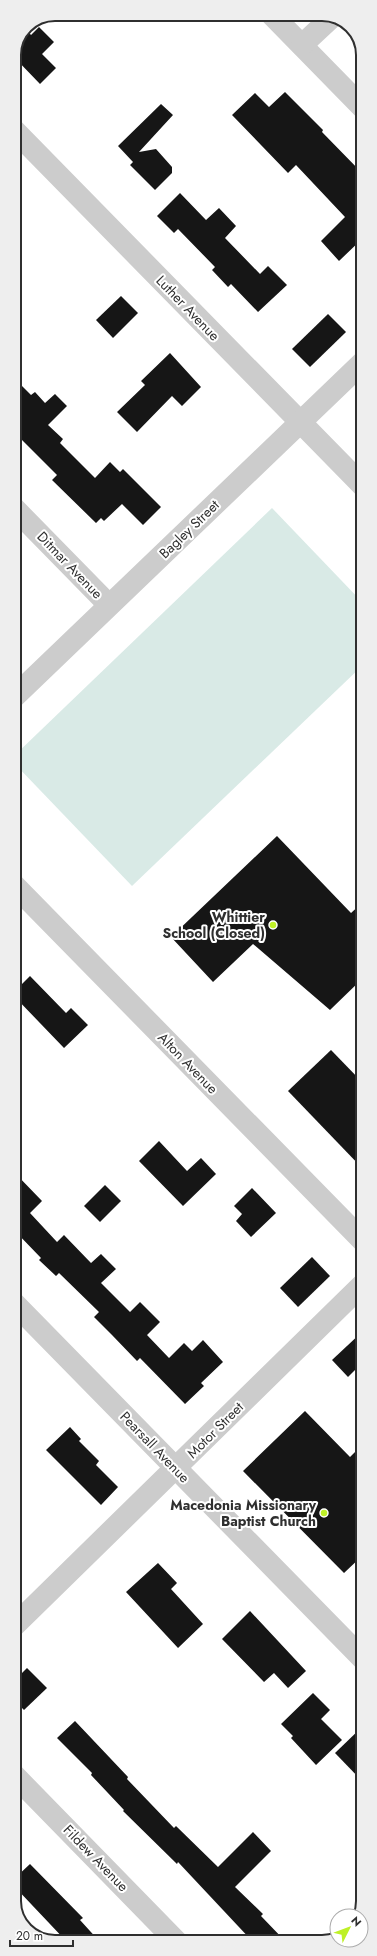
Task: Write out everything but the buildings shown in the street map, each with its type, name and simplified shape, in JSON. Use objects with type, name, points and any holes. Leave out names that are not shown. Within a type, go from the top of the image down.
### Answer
[{"type":"street","points":[[278,21],[356,101]]},
{"type":"street","points":[[302,45],[327,21]]},
{"type":"street","name":"Luther Avenue","points":[[21,137],[356,479]]},
{"type":"street","name":"Bagley Street","points":[[21,690],[356,369]]},
{"type":"street","name":"Ditmar Avenue","points":[[21,515],[109,605]]},
{"type":"street","name":"Alton Avenue","points":[[21,892],[356,1234]]},
{"type":"street","name":"Motor Street","points":[[21,1619],[356,1291]]},
{"type":"street","name":"Pearsall Avenue","points":[[21,1310],[356,1652]]},
{"type":"street","name":"Fildew Avenue","points":[[21,1782],[171,1935]]},
{"type":"shaded area","points":[[272,508],[356,596],[356,672],[132,886],[21,770],[21,749]]},
{"type":"place","name":"Whittier School (Closed)","points":[[273,925]]},
{"type":"place","name":"Macedonia Missionary Baptist Church","points":[[324,1513]]}]
